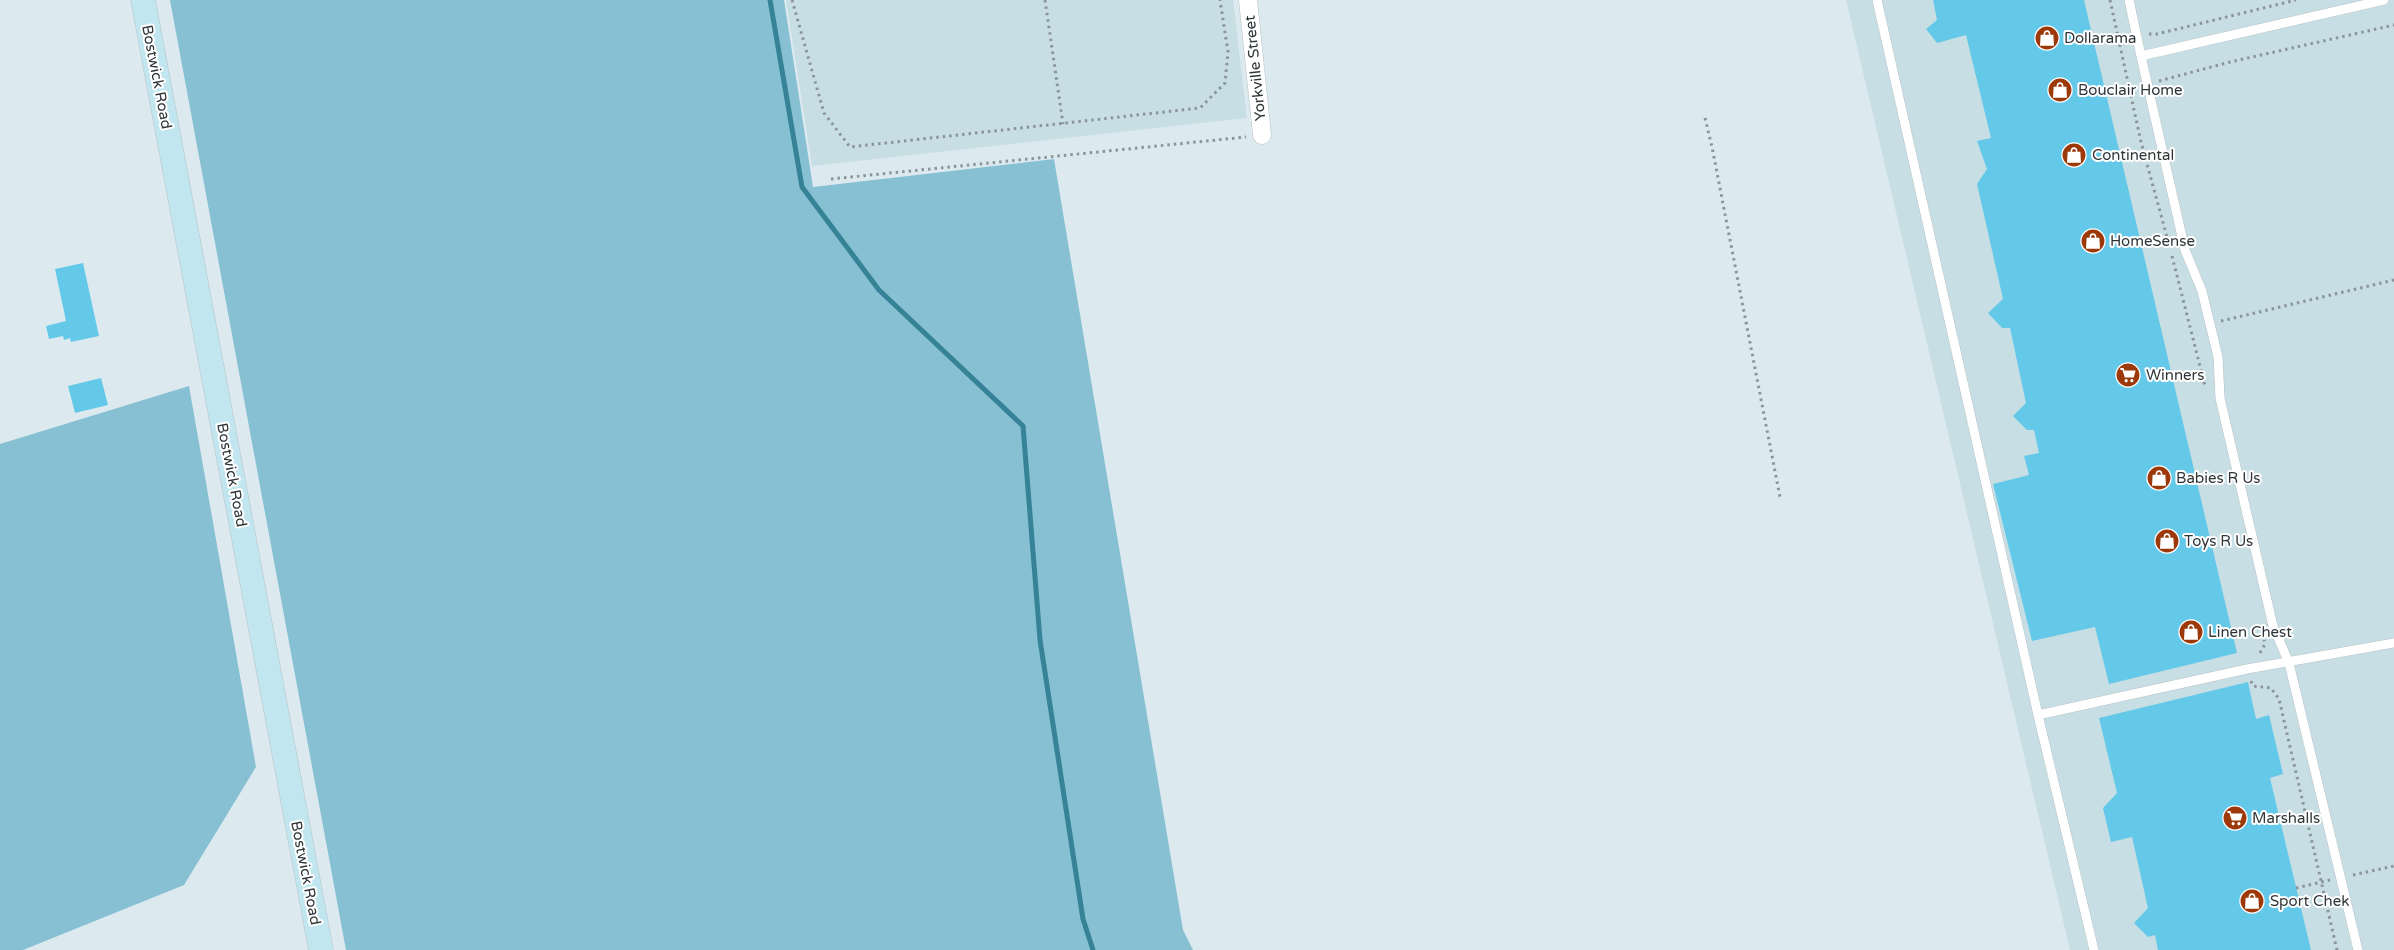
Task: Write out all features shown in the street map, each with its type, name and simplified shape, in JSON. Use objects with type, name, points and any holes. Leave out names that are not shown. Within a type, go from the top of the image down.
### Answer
[{"type":"main road","name":"Bostwick Road","points":[[143,0],[321,950]]},
{"type":"street","name":"Yorkville Street","points":[[1248,0],[1262,135]]},
{"type":"lane","points":[[1877,0],[2038,715],[2094,950]]},
{"type":"lane","points":[[2129,0],[2185,250],[2202,291],[2218,357],[2220,398],[2259,568],[2273,626],[2290,663],[2358,950]]},
{"type":"lane","points":[[2141,56],[2384,0]]},
{"type":"lane","points":[[2038,715],[2247,669],[2394,644]]},
{"type":"path","points":[[792,0],[824,113],[850,147],[1200,108],[1225,83],[1228,52],[1220,0]]},
{"type":"path","points":[[1045,0],[1063,124]]},
{"type":"path","points":[[2117,34],[2157,34],[2296,0]]},
{"type":"path","points":[[2129,88],[2230,62],[2394,24]]},
{"type":"path","points":[[1705,118],[1780,497]]},
{"type":"path","points":[[831,179],[1262,135]]},
{"type":"path","points":[[2210,324],[2394,280]]},
{"type":"shaded area","points":[[170,0],[784,0],[813,187],[1054,159],[1183,930],[1193,950],[346,950]]},
{"type":"shaded area","points":[[786,0],[1233,0],[1247,118],[812,166]]},
{"type":"shaded area","points":[[1846,0],[2394,0],[2394,950],[2070,950]]},
{"type":"shaded area","points":[[189,386],[256,767],[184,885],[23,950],[0,950],[0,444]]},
{"type":"building","points":[[1933,0],[2084,0],[2237,653],[2109,684],[2095,627],[2032,641],[1993,484],[2029,475],[2024,456],[2039,453],[2034,430],[2027,430],[2013,416],[2026,403],[2010,328],[2002,328],[1988,313],[2003,299],[1977,184],[1987,169],[1977,141],[1991,138],[1966,35],[1937,43],[1926,29],[1937,20]]},
{"type":"building","points":[[83,263],[99,336],[71,342],[70,338],[64,340],[63,336],[49,339],[46,326],[66,321],[55,269]]},
{"type":"building","points":[[101,378],[108,405],[75,413],[68,386]]},
{"type":"building","points":[[2248,682],[2256,719],[2269,715],[2283,774],[2270,778],[2311,950],[2158,950],[2155,935],[2148,937],[2134,923],[2148,908],[2132,837],[2111,842],[2103,808],[2117,793],[2099,718]]},
{"type":"waterway","points":[[770,0],[802,187],[879,290],[1023,426],[1040,640],[1083,919],[1093,950]]},
{"type":"place","name":"Dollarama","points":[[2047,38]]},
{"type":"place","name":"Bouclair Home","points":[[2060,90]]},
{"type":"place","name":"Continental","points":[[2074,155]]},
{"type":"place","name":"HomeSense","points":[[2093,241]]},
{"type":"place","name":"Winners","points":[[2128,375]]},
{"type":"place","name":"Babies R Us","points":[[2159,478]]},
{"type":"place","name":"Toys R Us","points":[[2167,541]]},
{"type":"place","name":"Linen Chest","points":[[2191,632]]},
{"type":"place","name":"Marshalls","points":[[2235,818]]},
{"type":"place","name":"Sport Chek","points":[[2252,901]]}]
